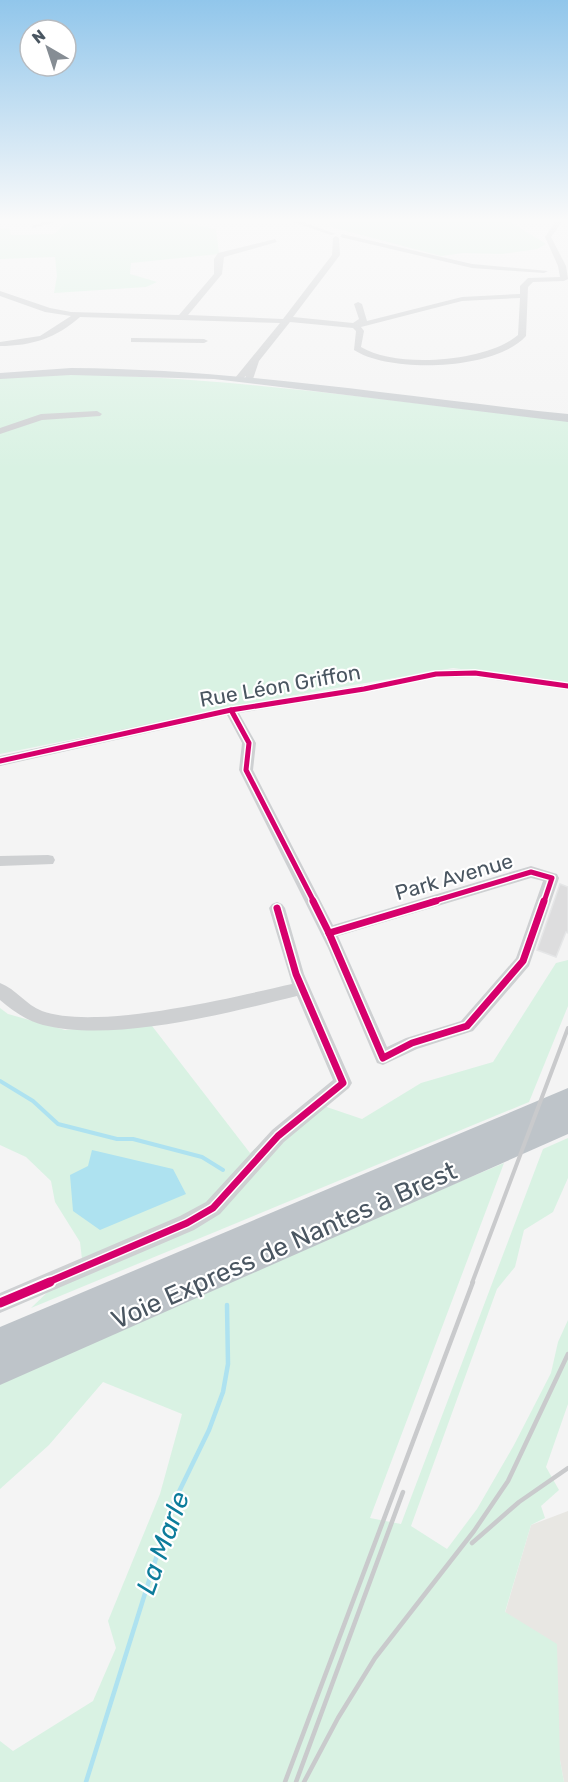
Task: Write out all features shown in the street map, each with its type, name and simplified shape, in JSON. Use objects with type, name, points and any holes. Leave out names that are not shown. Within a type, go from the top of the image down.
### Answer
[{"type":"highway","name":"Voie Express de Nantes à Brest","points":[[0,1344],[568,1100]]},
{"type":"highway","name":"Voie Express de Nantes à Brest","points":[[0,1369],[568,1121]]},
{"type":"main road","points":[[0,376],[123,370],[244,378],[568,418]]},
{"type":"street","points":[[27,302],[48,310],[174,326],[287,320],[355,326],[453,302]]},
{"type":"street","points":[[134,340],[174,326],[194,302]]},
{"type":"street","points":[[244,378],[300,302]]},
{"type":"street","points":[[355,326],[360,331],[357,348],[367,356],[432,361],[487,355],[505,350],[519,341],[522,336],[523,302]]},
{"type":"street","points":[[355,326],[363,321],[357,304]]},
{"type":"street","points":[[0,344],[25,343],[51,336],[78,314]]},
{"type":"street","points":[[174,326],[204,341]]},
{"type":"street","points":[[0,431],[41,417],[97,414]]},
{"type":"street","name":"Rue Léon Griffon","points":[[0,761],[231,710],[458,672],[568,686]]},
{"type":"street","points":[[231,710],[249,743],[246,770],[328,933]]},
{"type":"street","points":[[0,861],[48,860]]},
{"type":"street","name":"Park Avenue","points":[[531,872],[552,878],[523,961],[467,1026],[412,1043],[383,1058],[372,1027],[328,933],[531,872]]},
{"type":"street","points":[[0,1303],[187,1223],[213,1208],[278,1136],[343,1083],[302,988],[277,908]]},
{"type":"street","points":[[0,990],[18,1006],[43,1018],[75,1022],[116,1022],[302,988]]},
{"type":"shaded area","points":[[568,1511],[568,1782],[564,1782],[560,1760],[505,1613],[531,1525]]},
{"type":"green space","points":[[48,374],[243,384],[568,421],[568,683],[453,668],[278,698],[0,754],[0,378]]},
{"type":"green space","points":[[568,960],[568,1006],[529,1102],[31,1308],[82,1259],[80,1242],[55,1202],[51,1181],[26,1157],[0,1145],[0,1008],[8,1014],[65,1030],[149,1022],[250,1153],[309,1101],[362,1119],[421,1083],[493,1062],[556,963]]},
{"type":"green space","points":[[568,1138],[568,1178],[553,1212],[524,1230],[515,1267],[497,1289],[411,1526],[447,1549],[477,1509],[514,1445],[551,1373],[558,1342],[568,1320],[568,1404],[546,1467],[559,1490],[541,1506],[545,1518],[531,1525],[505,1612],[557,1644],[560,1760],[564,1782],[0,1782],[0,1741],[13,1751],[93,1701],[116,1648],[108,1621],[160,1494],[182,1414],[103,1382],[49,1445],[0,1489],[0,1380],[217,1284],[504,1163],[370,1518],[401,1524],[543,1149]]},
{"type":"water","points":[[92,1150],[173,1169],[186,1194],[100,1230],[73,1211],[70,1175],[88,1166]]},
{"type":"building","points":[[560,884],[568,887],[568,933],[566,932],[556,957],[537,950]]},
{"type":"waterway","points":[[0,1081],[33,1101],[58,1124],[117,1139],[133,1139],[202,1157],[223,1170]]},
{"type":"waterway","name":"La Marle","points":[[86,1782],[173,1504],[209,1430],[223,1392],[228,1364],[227,1305]]},
{"type":"railway","points":[[472,1283],[568,1028]]},
{"type":"railway","points":[[285,1782],[473,1282]]},
{"type":"railway","points":[[304,1782],[338,1718],[375,1658],[474,1531],[508,1481],[568,1354]]},
{"type":"railway","points":[[472,1543],[519,1502],[568,1468]]},
{"type":"railway","points":[[296,1782],[403,1492]]},
{"type":"cycle path","points":[[0,761],[231,710],[364,689],[436,674],[475,673],[568,686]]},
{"type":"cycle path","points":[[231,710],[249,743],[246,770],[319,912],[336,948],[353,984],[383,1058],[412,1043],[467,1026],[523,961],[552,878],[531,872],[328,933]]},
{"type":"cycle path","points":[[0,1303],[187,1223],[213,1208],[278,1136],[343,1083],[296,974],[277,908]]}]
